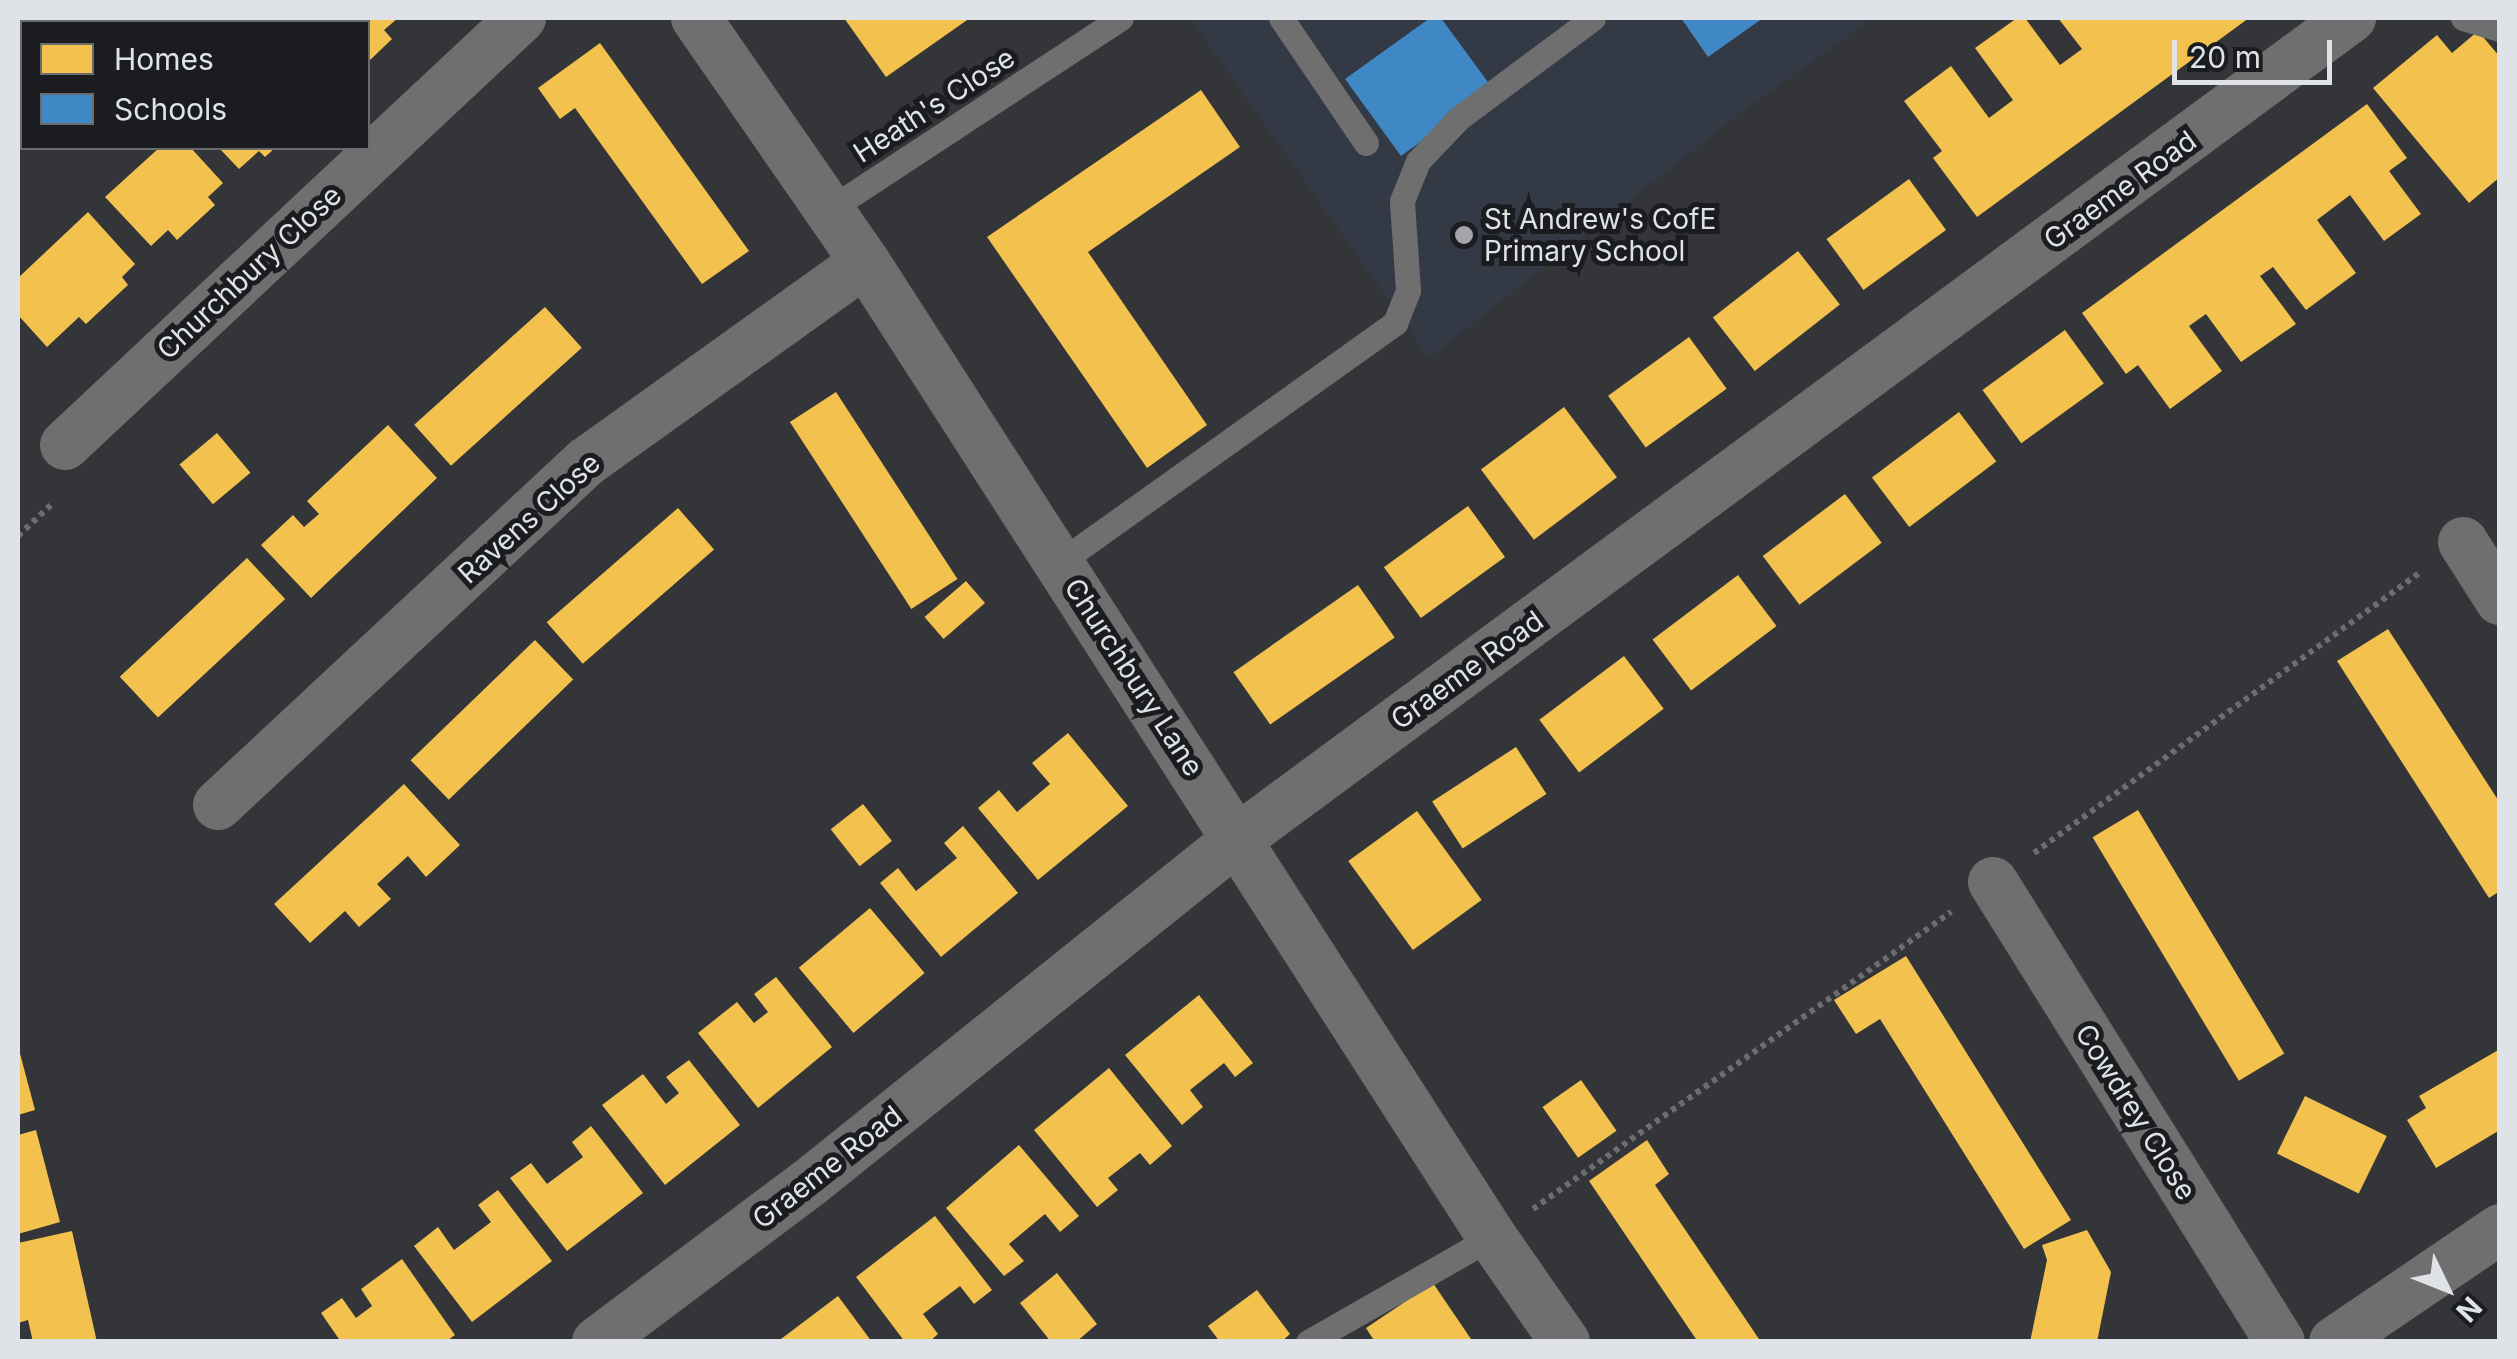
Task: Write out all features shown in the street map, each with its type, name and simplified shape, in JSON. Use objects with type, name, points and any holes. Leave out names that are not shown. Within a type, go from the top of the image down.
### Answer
[{"type":"street","name":"Churchbury Close","points":[[65,445],[522,18]]},
{"type":"street","name":"Churchbury Lane","points":[[696,18],[865,262],[1239,838],[1492,1237],[1564,1342]]},
{"type":"street","name":"Graeme Road","points":[[598,1342],[808,1183],[1239,838],[2350,18]]},
{"type":"street","name":"Ravens Close","points":[[218,805],[586,462],[865,262]]},
{"type":"street","points":[[2463,542],[2500,600]]},
{"type":"street","name":"Cowdrey Close","points":[[1993,882],[2280,1342]]},
{"type":"street","points":[[2334,1342],[2497,1237]]},
{"type":"lane","name":"Heath's Close","points":[[830,209],[1121,18]]},
{"type":"lane","points":[[1281,18],[1366,143]]},
{"type":"lane","points":[[1060,562],[1395,323],[1408,290],[1402,201],[1418,160],[1459,118],[1593,18]]},
{"type":"lane","points":[[2462,18],[2500,29]]},
{"type":"lane","points":[[1308,1342],[1492,1237]]},
{"type":"path","points":[[18,536],[52,504]]},
{"type":"shaded area","name":"St Andrew's CofE Primary School","points":[[1190,18],[1873,18],[1742,112],[1429,358]]},
{"type":"building: Homes","points":[[398,18],[384,30],[392,39],[370,60],[370,20],[291,20]]},
{"type":"building: Homes","points":[[844,18],[970,18],[886,77]]},
{"type":"building: Homes","points":[[2017,18],[2025,18],[2060,65],[2082,49],[2058,18],[2249,18],[1977,217],[1933,158],[1942,151],[1904,101],[1951,66],[1989,118],[2013,100],[1975,48]]},
{"type":"building: Homes","points":[[2478,31],[2500,57],[2500,177],[2469,203],[2373,88],[2437,35],[2452,53]]},
{"type":"building: Homes","points":[[600,43],[749,251],[702,284],[575,108],[560,119],[538,88]]},
{"type":"building: Homes","points":[[1201,90],[1240,147],[1088,252],[1207,425],[1147,468],[987,237]]},
{"type":"building: Homes","points":[[2367,104],[2407,158],[2389,171],[2421,214],[2384,241],[2350,195],[2317,220],[2356,273],[2306,310],[2273,267],[2260,276],[2296,324],[2241,362],[2206,314],[2189,326],[2222,371],[2170,409],[2138,365],[2126,374],[2082,313]]},
{"type":"building: Homes","points":[[157,150],[193,150],[223,183],[208,197],[215,205],[177,240],[168,230],[151,246],[105,197]]},
{"type":"building: Homes","points":[[221,150],[273,150],[265,157],[259,151],[239,169]]},
{"type":"building: Homes","points":[[1909,179],[1946,230],[1864,290],[1826,239]]},
{"type":"building: Homes","points":[[88,212],[135,264],[122,277],[128,285],[86,324],[79,317],[47,347],[18,315],[18,278]]},
{"type":"building: Homes","points":[[1798,251],[1840,305],[1755,371],[1713,317]]},
{"type":"building: Homes","points":[[545,307],[582,348],[451,466],[414,425]]},
{"type":"building: Homes","points":[[2065,330],[2104,383],[2021,443],[1982,390]]},
{"type":"building: Homes","points":[[1689,337],[1727,389],[1646,448],[1608,396]]},
{"type":"building: Homes","points":[[836,392],[957,579],[911,609],[790,422]]},
{"type":"building: Homes","points":[[1564,407],[1617,477],[1534,540],[1481,470]]},
{"type":"building: Homes","points":[[1959,412],[1996,462],[1909,527],[1872,478]]},
{"type":"building: Homes","points":[[388,425],[437,478],[311,598],[261,545],[293,515],[304,527],[319,514],[307,501]]},
{"type":"building: Homes","points":[[217,433],[250,473],[213,504],[179,464]]},
{"type":"building: Homes","points":[[1845,494],[1882,543],[1799,605],[1763,556]]},
{"type":"building: Homes","points":[[1468,506],[1505,557],[1421,618],[1384,567]]},
{"type":"building: Homes","points":[[678,508],[714,550],[583,664],[547,622]]},
{"type":"building: Homes","points":[[247,558],[285,599],[158,718],[120,677]]},
{"type":"building: Homes","points":[[1738,575],[1777,626],[1691,691],[1653,639]]},
{"type":"building: Homes","points":[[966,581],[985,603],[944,639],[924,617]]},
{"type":"building: Homes","points":[[1358,585],[1395,637],[1270,725],[1233,672]]},
{"type":"building: Homes","points":[[2388,629],[2500,803],[2500,891],[2489,898],[2337,661]]},
{"type":"building: Homes","points":[[535,640],[573,680],[449,800],[411,760]]},
{"type":"building: Homes","points":[[1624,656],[1664,709],[1579,773],[1539,720]]},
{"type":"building: Homes","points":[[1068,733],[1128,806],[1038,880],[978,808],[999,790],[1017,812],[1050,784],[1032,763]]},
{"type":"building: Homes","points":[[1516,747],[1546,794],[1463,848],[1432,801]]},
{"type":"building: Homes","points":[[404,784],[460,845],[426,877],[408,856],[377,884],[391,899],[359,927],[345,911],[310,943],[274,904]]},
{"type":"building: Homes","points":[[863,804],[892,841],[860,866],[831,829]]},
{"type":"building: Homes","points":[[2138,810],[2284,1053],[2239,1081],[2093,837]]},
{"type":"building: Homes","points":[[1417,811],[1482,900],[1413,950],[1348,861]]},
{"type":"building: Homes","points":[[963,826],[1018,893],[941,957],[880,883],[898,868],[916,891],[957,858],[944,843]]},
{"type":"building: Homes","points":[[870,908],[925,973],[853,1033],[799,968]]},
{"type":"building: Homes","points":[[1906,956],[2071,1220],[2024,1249],[1880,1019],[1856,1034],[1834,1000]]},
{"type":"building: Homes","points":[[776,977],[832,1047],[758,1108],[698,1033],[737,1002],[754,1023],[768,1012],[754,994]]},
{"type":"building: Homes","points":[[1199,995],[1253,1063],[1235,1077],[1224,1063],[1190,1090],[1203,1107],[1182,1125],[1125,1055]]},
{"type":"building: Homes","points":[[18,1046],[35,1110],[18,1115]]},
{"type":"building: Homes","points":[[2500,1049],[2500,1130],[2436,1168],[2407,1120],[2426,1108],[2419,1096]]},
{"type":"building: Homes","points":[[689,1060],[740,1125],[665,1185],[602,1105],[643,1074],[666,1104],[679,1093],[666,1077]]},
{"type":"building: Homes","points":[[1109,1068],[1172,1146],[1150,1165],[1140,1153],[1108,1178],[1118,1190],[1097,1207],[1034,1130]]},
{"type":"building: Homes","points":[[1581,1080],[1617,1131],[1578,1158],[1542,1107]]},
{"type":"building: Homes","points":[[2305,1096],[2387,1136],[2359,1193],[2277,1154]]},
{"type":"building: Homes","points":[[591,1126],[643,1193],[567,1251],[510,1178],[531,1163],[547,1184],[583,1157],[572,1142]]},
{"type":"building: Homes","points":[[36,1130],[60,1222],[18,1234],[18,1135]]},
{"type":"building: Homes","points":[[1647,1140],[1669,1174],[1655,1185],[1761,1342],[1698,1342],[1589,1181]]},
{"type":"building: Homes","points":[[1019,1145],[1079,1216],[1060,1232],[1045,1214],[1009,1244],[1024,1261],[1004,1276],[946,1208]]},
{"type":"building: Homes","points":[[498,1190],[552,1261],[472,1322],[414,1246],[438,1227],[454,1250],[491,1222],[478,1205]]},
{"type":"building: Homes","points":[[935,1216],[992,1290],[974,1304],[960,1286],[923,1314],[938,1334],[929,1342],[905,1342],[856,1277]]},
{"type":"building: Homes","points":[[2087,1230],[2111,1272],[2097,1342],[2030,1342],[2047,1260],[2042,1245]]},
{"type":"building: Homes","points":[[72,1231],[97,1342],[33,1342],[28,1320],[18,1323],[18,1243]]},
{"type":"building: Homes","points":[[402,1259],[455,1335],[445,1342],[341,1342],[321,1313],[342,1298],[356,1318],[372,1306],[361,1289]]},
{"type":"building: Homes","points":[[1057,1273],[1097,1324],[1076,1342],[1051,1342],[1020,1303]]},
{"type":"building: Homes","points":[[1433,1283],[1473,1342],[1375,1342],[1366,1328]]},
{"type":"building: Homes","points":[[1257,1290],[1290,1334],[1281,1342],[1220,1342],[1208,1326]]},
{"type":"building: Homes","points":[[838,1296],[872,1342],[777,1342]]},
{"type":"building: Schools","points":[[1430,18],[1441,18],[1493,89],[1401,156],[1345,79]]},
{"type":"building: Schools","points":[[1681,18],[1763,18],[1708,57]]},
{"type":"place","name":"St Andrew's CofE Primary School","points":[[1464,235]]}]
